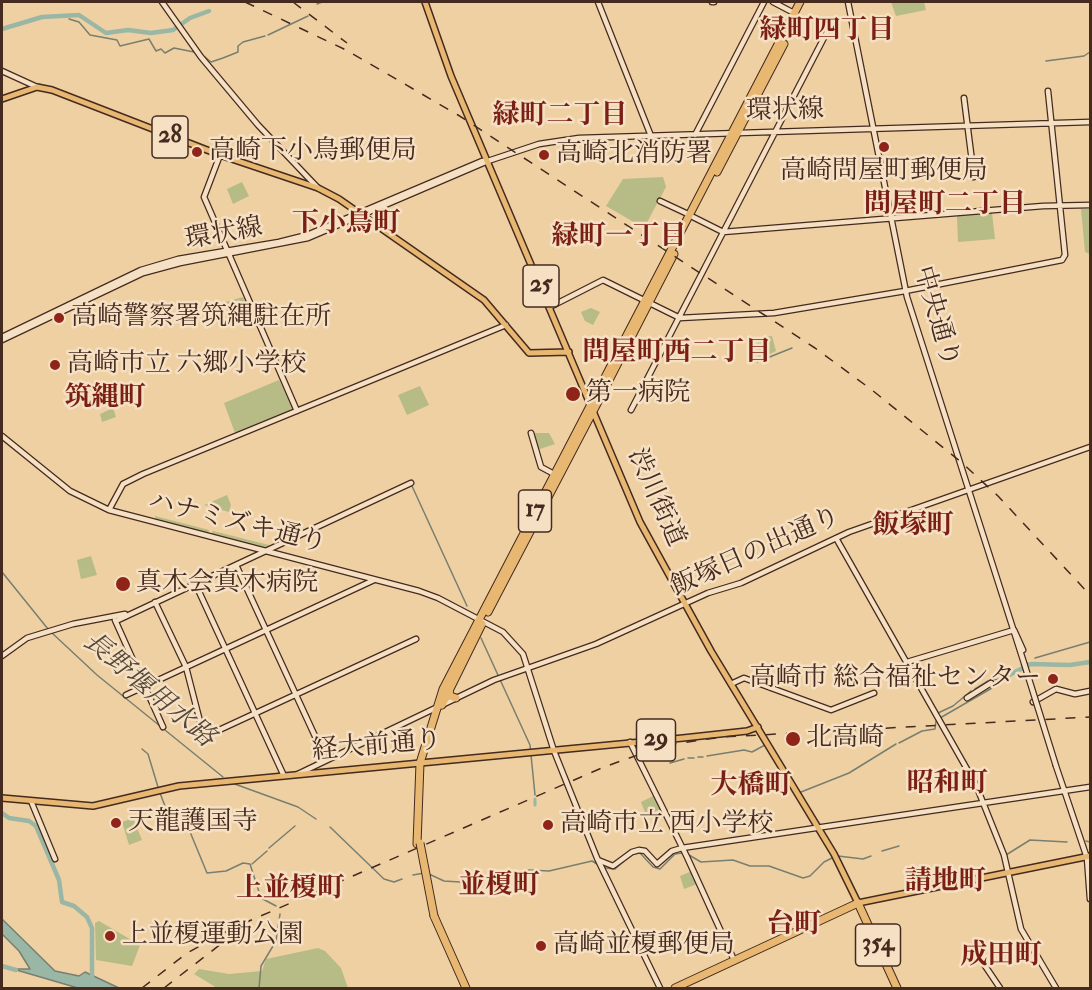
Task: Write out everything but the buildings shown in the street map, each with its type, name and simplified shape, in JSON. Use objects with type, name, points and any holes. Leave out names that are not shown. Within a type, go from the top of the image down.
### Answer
[{"type":"highway","name":"17","points":[[735,133],[800,2]]},
{"type":"highway","name":"17","points":[[422,763],[449,676],[482,620],[805,2]]},
{"type":"highway","name":"17","points":[[466,988],[440,944],[432,917],[418,844],[422,763],[431,725],[439,707],[554,474],[592,407]]},
{"type":"highway","points":[[449,688],[450,696],[456,699]]},
{"type":"highway","points":[[424,714],[429,717],[431,725]]},
{"type":"highway","name":"354","points":[[675,988],[858,903]]},
{"type":"highway","name":"渋川街道","points":[[858,903],[897,988]]},
{"type":"highway","name":"17","points":[[432,917],[466,988]]},
{"type":"main road","name":"渋川街道","points":[[424,2],[451,76],[640,522],[684,604],[836,857],[858,903]]},
{"type":"main road","name":"28","points":[[37,87],[55,91],[220,155],[318,188],[484,300],[529,353],[568,352]]},
{"type":"main road","points":[[2,99],[37,87]]},
{"type":"main road","name":"経大前通り","points":[[2,798],[93,806],[156,790],[228,781],[747,731],[758,727]]},
{"type":"main road","points":[[858,903],[1089,858]]},
{"type":"street","points":[[162,2],[201,57],[258,125],[318,188]]},
{"type":"street","points":[[598,2],[651,135]]},
{"type":"street","points":[[695,135],[764,2]]},
{"type":"street","points":[[773,2],[795,13]]},
{"type":"street","name":"中央通り","points":[[848,3],[905,291],[1065,791]]},
{"type":"street","points":[[631,410],[828,30]]},
{"type":"street","points":[[2,71],[37,87]]},
{"type":"street","points":[[550,307],[603,280],[680,318],[800,310],[1062,260],[1065,255],[1048,91]]},
{"type":"street","points":[[964,98],[974,177]]},
{"type":"street","name":"環状線","points":[[2,338],[141,270],[178,259],[292,243],[521,148],[564,139],[1089,123]]},
{"type":"street","points":[[220,155],[204,197],[297,411]]},
{"type":"street","points":[[660,201],[723,232],[1090,205]]},
{"type":"street","points":[[109,510],[118,490],[126,482],[506,325]]},
{"type":"street","points":[[531,433],[541,466],[554,474]]},
{"type":"street","name":"ハナミズキ通り","points":[[2,436],[70,491],[109,510],[375,579],[438,598],[482,620],[514,641],[528,668],[554,750],[599,863],[660,988]]},
{"type":"street","name":"飯塚日の出通り","points":[[301,774],[309,768],[456,699],[528,668],[596,644],[708,593],[741,584],[836,538],[1090,447]]},
{"type":"street","points":[[2,656],[33,636],[73,624],[115,619],[411,483]]},
{"type":"street","points":[[836,538],[939,719],[984,804],[1004,855],[1021,928],[1056,988]]},
{"type":"street","points":[[236,565],[326,760]]},
{"type":"street","points":[[126,695],[375,579]]},
{"type":"street","points":[[195,583],[284,776]]},
{"type":"street","points":[[155,602],[186,667],[204,737],[416,639]]},
{"type":"street","points":[[115,619],[163,727]]},
{"type":"street","points":[[907,662],[1014,630]]},
{"type":"street","points":[[731,684],[744,678],[831,710],[874,693]]},
{"type":"street","points":[[967,698],[991,683]]},
{"type":"street","points":[[1033,702],[1056,689],[1075,694],[1090,691]]},
{"type":"street","points":[[630,742],[684,851],[734,960]]},
{"type":"street","points":[[599,863],[613,866],[632,852],[639,850],[645,852],[657,864],[672,851],[1090,788]]},
{"type":"street","points":[[1065,791],[1089,858],[1090,899]]},
{"type":"street","points":[[31,801],[55,859]]},
{"type":"street","points":[[975,951],[1000,988]]},
{"type":"green space","points":[[891,2],[924,2],[926,10],[896,16]]},
{"type":"green space","points":[[663,177],[666,187],[644,228],[606,206],[623,179]]},
{"type":"green space","points":[[242,182],[249,196],[233,204],[227,189]]},
{"type":"green space","points":[[1081,209],[1090,209],[1090,254],[1085,252]]},
{"type":"green space","points":[[992,213],[995,239],[958,242],[957,216]]},
{"type":"green space","points":[[243,297],[249,309],[228,314],[225,302]]},
{"type":"green space","points":[[591,308],[600,312],[593,325],[585,321],[581,312]]},
{"type":"green space","points":[[772,336],[776,351],[758,360],[756,338]]},
{"type":"green space","points":[[279,380],[293,407],[291,411],[235,433],[224,403]]},
{"type":"green space","points":[[420,386],[429,405],[407,415],[398,395]]},
{"type":"green space","points":[[113,408],[116,417],[102,422],[100,414]]},
{"type":"green space","points":[[534,433],[549,433],[555,444],[537,450]]},
{"type":"green space","points":[[227,495],[231,505],[229,512],[204,505]]},
{"type":"green space","points":[[155,516],[209,530],[208,534],[156,521]]},
{"type":"green space","points":[[213,531],[270,546],[265,548],[211,534]]},
{"type":"green space","points":[[91,556],[97,575],[81,579],[77,560]]},
{"type":"green space","points":[[655,795],[662,809],[646,815],[641,802]]},
{"type":"green space","points":[[133,818],[142,840],[129,845],[122,822]]},
{"type":"green space","points":[[692,871],[697,884],[684,889],[680,876]]},
{"type":"green space","name":"上並榎運動公園","points":[[99,921],[140,945],[132,966],[96,960],[95,923]]},
{"type":"green space","points":[[318,948],[325,951],[341,968],[348,988],[217,988],[194,974],[199,969],[229,974],[262,971],[266,959]]},
{"type":"shaded area","points":[[2,919],[55,971],[79,976],[85,972],[119,988],[78,988],[13,969],[30,969],[19,951],[2,934]]},
{"type":"waterway","points":[[317,4],[322,2]]},
{"type":"waterway","points":[[2,29],[42,17],[79,15],[106,33],[128,30],[151,33],[173,30],[190,18],[209,11]]},
{"type":"waterway","points":[[268,35],[308,16]]},
{"type":"waterway","points":[[69,19],[79,22],[90,35],[117,40],[120,46],[149,39],[156,51],[161,49],[165,53],[174,48],[194,52]]},
{"type":"waterway","points":[[205,57],[211,62],[223,58],[238,52],[238,46],[243,42],[265,36]]},
{"type":"waterway","points":[[1046,61],[1084,56],[1090,52]]},
{"type":"waterway","points":[[757,362],[792,348]]},
{"type":"waterway","points":[[412,486],[467,606]]},
{"type":"waterway","name":"長野堰用水路","points":[[2,572],[48,629]]},
{"type":"waterway","name":"長野堰用水路","points":[[52,633],[97,675],[223,777]]},
{"type":"waterway","points":[[481,638],[530,745],[535,795]]},
{"type":"waterway","points":[[1035,658],[1090,642]]},
{"type":"waterway","points":[[1001,679],[1031,664],[1070,665],[1090,662]]},
{"type":"waterway","points":[[990,680],[1001,679]]},
{"type":"waterway","points":[[994,687],[1000,680]]},
{"type":"waterway","points":[[975,689],[988,681]]},
{"type":"waterway","points":[[940,718],[992,688]]},
{"type":"waterway","points":[[938,713],[953,706],[971,691]]},
{"type":"waterway","points":[[899,743],[922,731],[935,729],[936,721]]},
{"type":"waterway","points":[[801,792],[849,773],[896,744]]},
{"type":"waterway","points":[[707,756],[744,750],[752,752],[765,745]]},
{"type":"waterway","points":[[142,749],[148,754],[158,787]]},
{"type":"waterway","points":[[698,757],[703,757]]},
{"type":"waterway","points":[[688,758],[694,758]]},
{"type":"waterway","points":[[670,763],[684,759]]},
{"type":"waterway","name":"長野堰用水路","points":[[232,783],[298,807],[316,819]]},
{"type":"waterway","points":[[160,793],[171,822],[183,822],[188,827],[207,873],[226,871],[243,863],[250,864],[261,898],[276,906]]},
{"type":"waterway","points":[[535,799],[535,805]]},
{"type":"waterway","points":[[2,813],[9,818],[29,821],[36,826],[59,880],[62,902],[74,906],[87,917],[92,928],[92,981]]},
{"type":"waterway","points":[[269,848],[295,826]]},
{"type":"waterway","name":"長野堰用水路","points":[[330,827],[384,879],[394,882],[402,879]]},
{"type":"waterway","name":"長野堰用水路","points":[[1006,855],[1030,840],[1067,842]]},
{"type":"waterway","name":"長野堰用水路","points":[[1086,841],[1090,842]]},
{"type":"waterway","name":"長野堰用水路","points":[[882,851],[899,846]]},
{"type":"waterway","points":[[252,864],[267,851]]},
{"type":"waterway","name":"長野堰用水路","points":[[605,868],[615,869],[631,855],[640,853],[653,867],[660,869],[675,854],[682,853]]},
{"type":"waterway","name":"長野堰用水路","points":[[689,855],[701,862],[733,860],[750,866],[769,866],[803,878],[810,876],[824,862],[834,857]]},
{"type":"waterway","name":"長野堰用水路","points":[[838,856],[863,859],[871,856]]},
{"type":"waterway","name":"長野堰用水路","points":[[429,874],[444,881],[476,883],[496,874],[514,877],[529,870],[549,871],[592,861],[597,864]]},
{"type":"waterway","name":"長野堰用水路","points":[[413,875],[424,873]]},
{"type":"waterway","points":[[259,988],[261,966],[276,941],[280,914]]},
{"type":"waterway","points":[[2,966],[16,970]]},
{"type":"railway","points":[[245,2],[346,50],[458,115],[815,348],[872,390],[961,462],[998,496],[1090,595]]},
{"type":"railway","points":[[293,2],[347,43]]},
{"type":"railway","points":[[142,988],[187,953],[233,928],[604,767],[673,744],[723,737],[1090,717]]},
{"type":"railway","points":[[164,988],[230,937]]},
{"type":"place","name":"高崎問屋町郵便局","points":[[884,147]]},
{"type":"place","name":"高崎下小鳥郵便局","points":[[197,152]]},
{"type":"place","name":"高崎北消防署","points":[[544,155]]},
{"type":"place","name":"高崎警察署筑縄駐在所","points":[[59,318]]},
{"type":"place","name":"高崎市立 六郷小学校","points":[[55,365]]},
{"type":"place","name":"第一病院","points":[[573,394]]},
{"type":"place","name":"真木会真木病院","points":[[123,584]]},
{"type":"place","name":"高崎市 総合福祉センター","points":[[1053,679]]},
{"type":"place","name":"北高崎","points":[[793,739]]},
{"type":"place","name":"天龍護国寺","points":[[116,823]]},
{"type":"place","name":"高崎市立 西小学校","points":[[548,825]]},
{"type":"place","name":"上並榎運動公園","points":[[110,936]]},
{"type":"place","name":"高崎並榎郵便局","points":[[541,946]]},
{"type":"district","name":"緑町四丁目","points":[[827,32]]},
{"type":"district","name":"緑町二丁目","points":[[560,117]]},
{"type":"district","name":"問屋町二丁目","points":[[945,206]]},
{"type":"district","name":"下小鳥町","points":[[346,225]]},
{"type":"district","name":"緑町一丁目","points":[[619,238]]},
{"type":"district","name":"問屋町西二丁目","points":[[677,354]]},
{"type":"district","name":"筑縄町","points":[[105,399]]},
{"type":"district","name":"飯塚町","points":[[913,527]]},
{"type":"district","name":"昭和町","points":[[947,785]]},
{"type":"district","name":"大橋町","points":[[751,787]]},
{"type":"district","name":"請地町","points":[[945,883]]},
{"type":"district","name":"並榎町","points":[[499,887]]},
{"type":"district","name":"上並榎町","points":[[290,890]]},
{"type":"district","name":"台町","points":[[794,926]]},
{"type":"district","name":"成田町","points":[[1001,957]]}]
